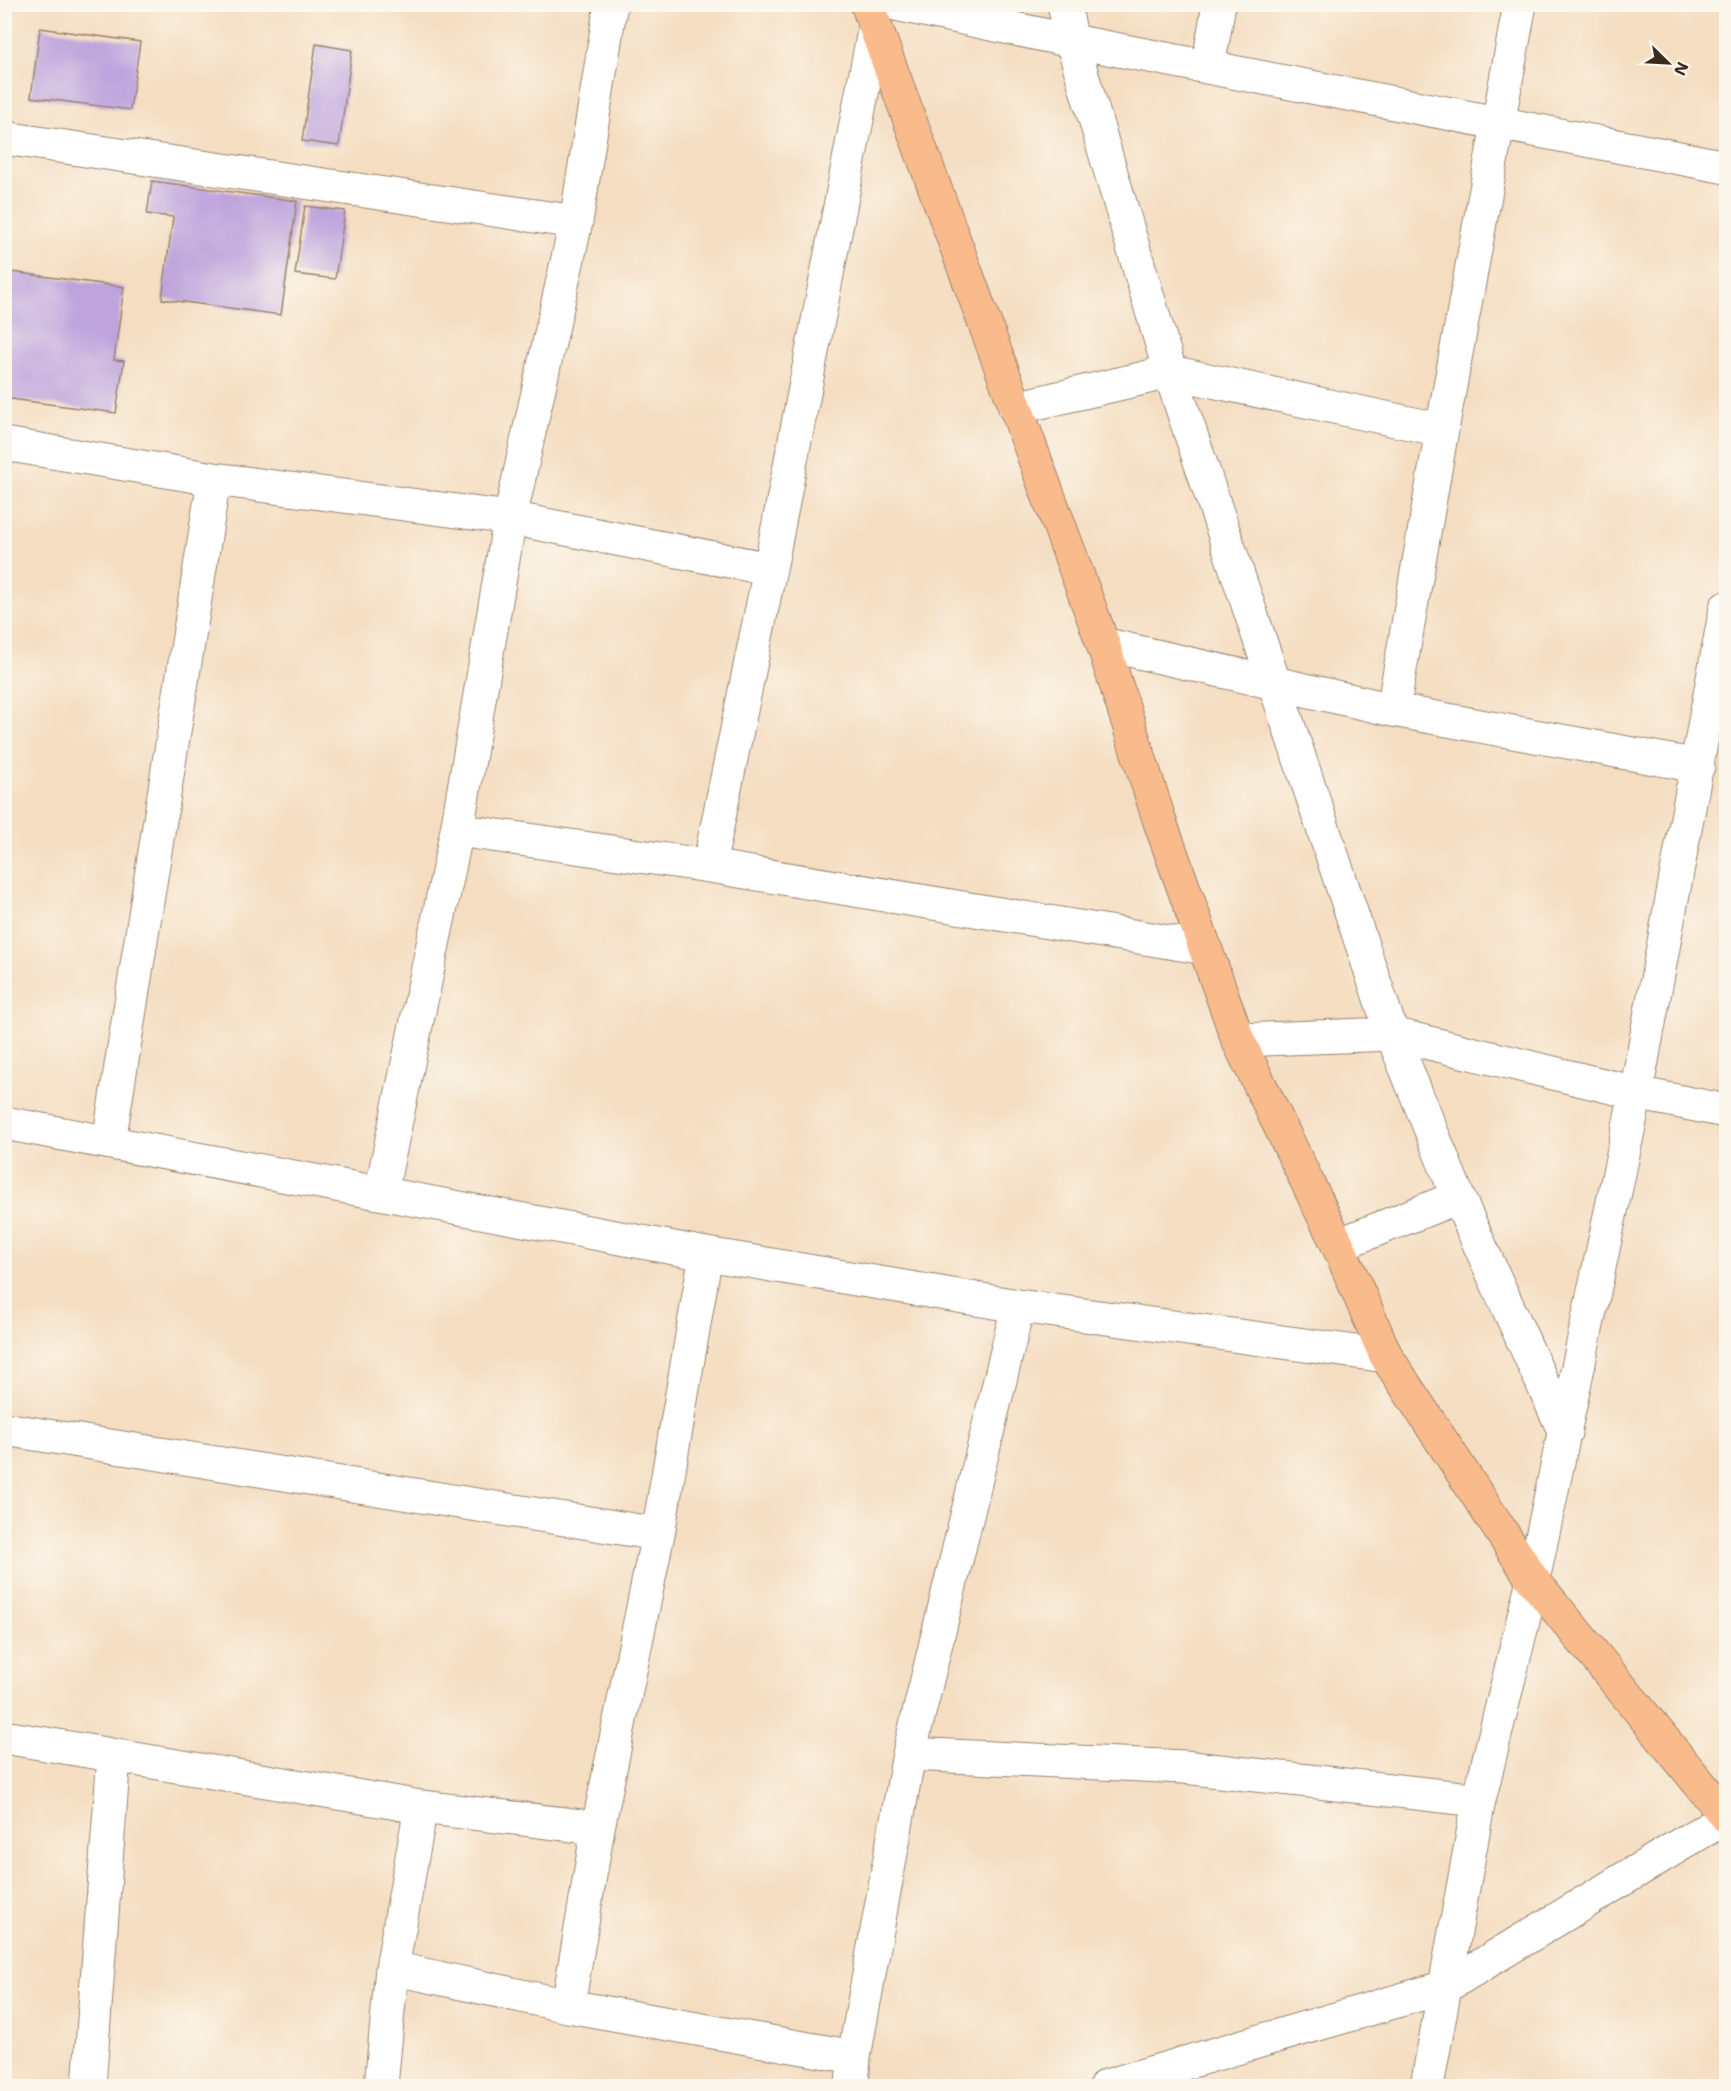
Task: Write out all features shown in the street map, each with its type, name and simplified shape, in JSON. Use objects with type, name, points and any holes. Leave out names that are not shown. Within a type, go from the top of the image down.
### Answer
[{"type":"main road","points":[[879,12],[1015,408],[1103,644],[1160,822],[1238,1040],[1338,1245],[1386,1356],[1533,1580],[1726,1816]]},
{"type":"street","points":[[381,1192],[457,830],[510,518],[576,222],[611,4]]},
{"type":"street","points":[[1064,4],[1072,41],[1170,372],[1392,1034],[1458,1197],[1565,1433]]},
{"type":"street","points":[[1208,67],[1219,4]]},
{"type":"street","points":[[1394,710],[1442,430],[1520,4]]},
{"type":"street","points":[[709,866],[770,569],[879,12],[1072,41],[1726,167]]},
{"type":"street","points":[[4,138],[576,222]]},
{"type":"street","points":[[1015,408],[1170,372],[1442,430]]},
{"type":"street","points":[[4,444],[214,479],[510,518],[770,569]]},
{"type":"street","points":[[109,1142],[214,479]]},
{"type":"street","points":[[1427,2086],[1479,1800],[1533,1580],[1636,1093],[1726,608]]},
{"type":"street","points":[[1103,644],[1394,710],[1698,766]]},
{"type":"street","points":[[457,830],[709,866],[1205,948]]},
{"type":"street","points":[[1238,1040],[1392,1034],[1636,1093],[1726,1111]]},
{"type":"street","points":[[4,1123],[706,1254],[1018,1306],[1386,1356]]},
{"type":"street","points":[[1338,1245],[1458,1197]]},
{"type":"street","points":[[568,2006],[598,1828],[658,1534],[706,1254]]},
{"type":"street","points":[[392,1968],[853,2072],[909,1754],[1018,1306]]},
{"type":"street","points":[[4,1429],[658,1534]]},
{"type":"street","points":[[4,1737],[421,1807],[598,1828]]},
{"type":"street","points":[[909,1754],[1184,1767],[1479,1800]]},
{"type":"street","points":[[89,2086],[114,1756]]},
{"type":"street","points":[[381,2086],[392,1968],[421,1807]]},
{"type":"street","points":[[1106,2086],[1445,1987],[1726,1816]]},
{"type":"building","points":[[40,28],[140,42],[130,110],[31,97]]},
{"type":"building","points":[[316,44],[352,50],[339,146],[302,141]]},
{"type":"building","points":[[152,181],[297,201],[281,315],[162,299],[173,217],[147,214]]},
{"type":"building","points":[[305,206],[345,211],[335,279],[295,274]]},
{"type":"building","points":[[4,271],[124,287],[114,360],[124,361],[116,413],[4,398]]}]
